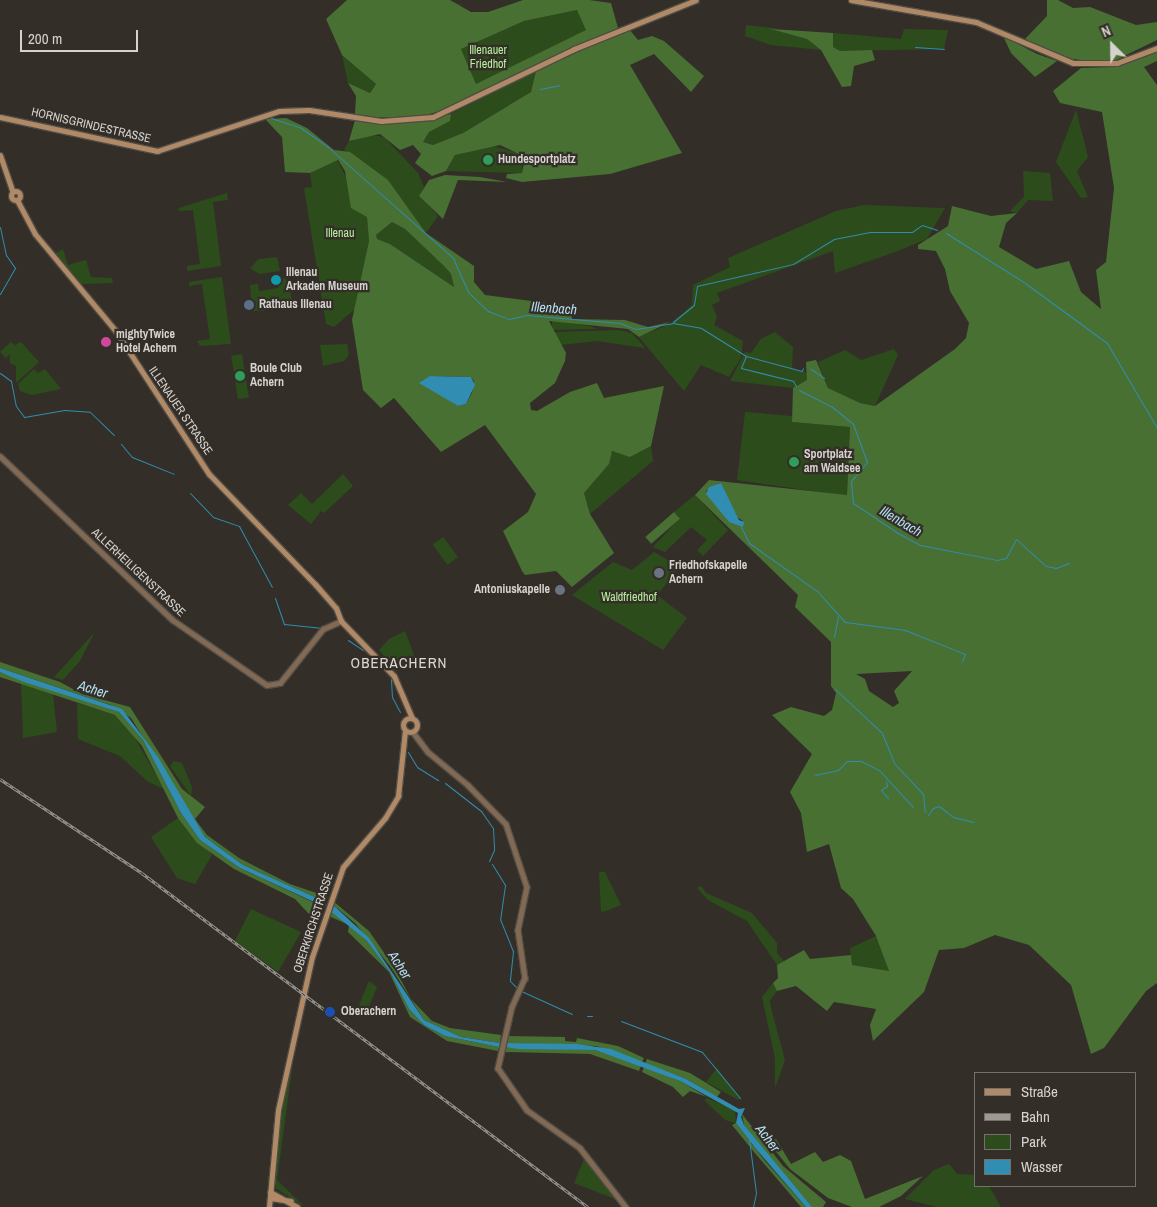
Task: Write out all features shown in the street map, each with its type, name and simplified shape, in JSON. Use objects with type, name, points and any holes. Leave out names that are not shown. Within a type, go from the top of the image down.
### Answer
[{"type":"main road","name":"HORNISGRINDESTRASSE","points":[[0,117],[157,152],[279,112],[309,110],[381,121],[442,114],[574,49],[696,0]]},
{"type":"main road","points":[[851,0],[976,22],[1072,63],[1117,63],[1157,48]]},
{"type":"main road","name":"ILLENAUER STRASSE","points":[[0,155],[13,192],[20,194],[17,200],[35,234],[115,330],[209,474],[331,602],[341,621],[394,676],[408,711],[412,732]]},
{"type":"main road","name":"OBERKIRCHSTRASSE","points":[[269,1207],[278,1110],[306,984],[327,909],[347,860],[385,818],[398,796],[405,738],[412,732],[403,724],[410,718]]},
{"type":"main road","points":[[270,1195],[291,1201],[297,1207]]},
{"type":"main road","points":[[270,1195],[284,1202]]},
{"type":"main road","points":[[276,1207],[284,1202],[291,1201]]},
{"type":"street","name":"ALLERHEILIGENSTRASSE","points":[[0,456],[173,620],[252,676],[275,685],[322,630],[341,621]]},
{"type":"street","points":[[412,732],[428,752],[501,817],[511,832],[528,892],[518,926],[526,968],[503,1040],[498,1068],[527,1110],[580,1148],[626,1207]]},
{"type":"green space","points":[[347,0],[450,0],[471,12],[488,12],[523,0],[589,0],[611,3],[618,28],[449,108],[417,118],[369,117],[355,114],[356,96],[348,83],[370,93],[376,84],[342,55],[326,19]],"holes":[[[577,10],[586,30],[476,84],[461,49],[524,21]]]},
{"type":"green space","points":[[1047,0],[1058,0],[1073,8],[1090,7],[1136,25],[1157,22],[1157,40],[1116,60],[1087,61],[1060,57],[1025,39],[1047,16]]},
{"type":"green space","name":"Illenauer Friedhof","points":[[577,10],[587,30],[476,84],[461,49],[524,21]]},
{"type":"green space","points":[[746,25],[773,28],[807,39],[821,50],[771,45],[745,36]]},
{"type":"green space","points":[[629,29],[638,40],[652,36],[664,41],[704,76],[691,92],[654,54],[630,65],[682,153],[610,174],[522,182],[506,178],[507,174],[522,173],[525,157],[500,145],[455,155],[446,171],[432,176],[415,163],[421,154],[413,145],[400,150],[380,134],[349,141],[355,120],[411,123],[451,114],[450,121],[429,132],[423,142],[433,145],[463,133],[531,92],[536,71]]},
{"type":"green space","points":[[771,29],[833,33],[833,47],[840,51],[872,50],[875,60],[854,66],[851,86],[842,87],[821,50],[807,39]]},
{"type":"green space","points":[[904,29],[948,30],[944,49],[840,51],[833,47],[833,33],[901,39]]},
{"type":"green space","points":[[1003,36],[1037,54],[1057,61],[1035,77],[1011,53]]},
{"type":"green space","points":[[1157,52],[1157,61],[1144,67],[1157,85],[1157,983],[1146,991],[1104,1048],[1091,1054],[1071,985],[1029,945],[995,935],[964,948],[939,950],[924,992],[873,1041],[870,1025],[876,1009],[834,1002],[827,1011],[796,986],[777,991],[773,983],[778,978],[777,965],[804,950],[810,959],[851,955],[852,965],[889,971],[876,936],[853,899],[841,888],[829,844],[807,852],[801,813],[790,792],[812,754],[772,715],[791,707],[824,716],[832,710],[836,693],[831,686],[831,642],[795,607],[798,595],[695,495],[709,480],[847,495],[850,427],[792,422],[793,388],[807,380],[806,362],[816,360],[828,388],[860,403],[875,406],[955,349],[966,338],[969,323],[950,291],[945,269],[936,251],[918,249],[918,245],[948,226],[952,206],[991,216],[1017,213],[1006,223],[999,247],[1036,269],[1069,261],[1081,292],[1101,309],[1096,270],[1106,262],[1114,188],[1102,112],[1060,103],[1053,91],[1081,68],[1113,67]],"holes":[[[720,483],[737,517],[743,521],[729,522],[706,491]],[[912,671],[894,691],[899,703],[893,707],[869,691],[865,679],[856,674]]]},
{"type":"green space","points":[[342,55],[376,84],[370,93],[348,83]]},
{"type":"green space","points":[[536,71],[531,92],[463,133],[433,145],[423,142],[429,132],[450,121],[451,114]]},
{"type":"green space","points":[[1076,110],[1088,157],[1077,171],[1088,197],[1081,198],[1056,162]]},
{"type":"green space","points":[[286,118],[307,128],[334,150],[350,152],[388,180],[426,233],[474,266],[474,282],[485,295],[571,306],[572,319],[625,320],[648,327],[670,322],[639,337],[628,329],[549,321],[566,353],[565,361],[555,383],[530,403],[531,410],[537,411],[570,392],[597,383],[604,398],[664,386],[651,446],[630,457],[612,451],[609,464],[584,493],[590,514],[614,553],[572,587],[556,571],[525,575],[522,571],[503,531],[528,512],[536,494],[485,425],[441,452],[394,398],[381,408],[363,390],[352,320],[369,241],[367,217],[351,208],[345,171],[338,160],[310,173],[285,172],[282,137],[265,119]],"holes":[[[392,222],[405,229],[444,266],[451,274],[454,287],[390,244],[377,239],[376,235]],[[430,376],[471,377],[474,381],[472,393],[466,404],[458,406],[431,388]]]},
{"type":"green space","points":[[367,134],[384,137],[418,173],[424,187],[420,196],[438,216],[426,233],[388,180],[344,150],[349,141]]},
{"type":"green space","name":"Hundesportplatz","points":[[490,145],[522,154],[522,173],[446,171],[455,155]]},
{"type":"green space","name":"Illenau","points":[[337,160],[367,217],[369,241],[355,309],[334,327],[326,324],[304,188],[312,187],[310,173]]},
{"type":"green space","points":[[1023,171],[1050,173],[1053,201],[1028,200],[1017,213],[1010,211],[1024,197]]},
{"type":"green space","points":[[445,175],[480,177],[507,182],[458,180],[443,219],[419,196],[429,180]]},
{"type":"green space","points":[[227,193],[228,200],[213,202],[221,266],[187,271],[187,266],[200,264],[193,210],[179,211],[179,208]]},
{"type":"green space","points":[[864,205],[945,208],[927,239],[895,252],[835,273],[833,251],[717,293],[720,301],[712,305],[717,317],[714,325],[743,341],[741,358],[729,377],[701,365],[684,391],[639,337],[670,324],[692,305],[693,285],[730,267],[728,258],[836,211]]},
{"type":"green space","points":[[392,222],[405,229],[444,266],[451,274],[454,287],[390,244],[377,239],[376,235]]},
{"type":"green space","points":[[63,249],[68,265],[86,260],[91,277],[112,278],[113,283],[82,284],[54,254]]},
{"type":"green space","points":[[277,257],[280,271],[259,274],[250,268],[259,259]]},
{"type":"green space","points":[[222,277],[231,344],[200,346],[197,341],[210,339],[202,284],[189,286],[189,282]]},
{"type":"green space","points":[[283,278],[288,280],[293,305],[281,308],[280,302],[276,306],[264,305],[264,311],[252,311],[250,285],[258,284],[259,291],[278,288]]},
{"type":"green space","points":[[552,319],[590,326],[597,329],[552,330]]},
{"type":"green space","points":[[619,330],[632,333],[645,348],[597,341],[561,345],[553,332]]},
{"type":"green space","points":[[775,332],[793,347],[792,369],[808,373],[807,380],[793,388],[730,381],[745,352],[751,353],[761,339]]},
{"type":"green space","points":[[11,342],[15,345],[21,342],[39,362],[16,383],[16,366],[10,363],[10,354],[6,358],[0,352]]},
{"type":"green space","points":[[347,344],[349,355],[344,361],[323,366],[320,345]]},
{"type":"green space","points":[[894,349],[898,355],[875,406],[860,403],[828,388],[818,362],[845,350],[861,360]]},
{"type":"green space","name":"Boule Club Achern","points":[[242,354],[249,397],[238,399],[231,356]]},
{"type":"green space","points":[[34,369],[38,373],[45,369],[61,389],[32,395],[20,391],[18,384]]},
{"type":"green space","name":"Sportplatz am Waldsee","points":[[745,412],[792,416],[792,422],[850,427],[847,496],[737,480]]},
{"type":"green space","points":[[651,446],[653,461],[590,514],[584,493],[609,464],[610,453],[619,451],[630,457]]},
{"type":"green space","points":[[343,474],[353,486],[324,513],[321,511],[311,524],[288,505],[301,493],[312,504]]},
{"type":"green space","points":[[695,495],[728,530],[703,556],[697,550],[707,540],[691,527],[665,552],[653,547],[679,519],[674,512]]},
{"type":"green space","points":[[674,512],[680,519],[651,544],[645,537]]},
{"type":"green space","points":[[443,537],[458,557],[448,565],[433,545]]},
{"type":"green space","name":"Waldfriedhof","points":[[654,552],[680,567],[657,595],[687,618],[663,650],[572,595],[613,562],[632,570]]},
{"type":"green space","points":[[405,631],[418,666],[396,671],[379,650],[389,639]]},
{"type":"green space","points":[[95,632],[80,661],[63,680],[54,677]]},
{"type":"green space","points":[[0,662],[60,682],[82,694],[130,707],[182,789],[205,807],[195,819],[207,835],[239,858],[290,884],[328,897],[326,902],[243,865],[205,837],[131,718],[111,705],[0,668]]},
{"type":"green space","points":[[0,672],[119,712],[143,740],[181,813],[200,840],[240,868],[317,904],[313,913],[309,914],[295,899],[234,869],[197,843],[178,818],[142,746],[115,715],[0,677]]},
{"type":"green space","points":[[21,683],[53,694],[57,732],[23,738]]},
{"type":"green space","points":[[77,703],[115,715],[127,724],[164,789],[147,781],[120,756],[78,739]]},
{"type":"green space","points":[[174,761],[182,763],[192,787],[191,796],[170,766]]},
{"type":"green space","points":[[178,818],[212,855],[195,884],[177,878],[151,837]]},
{"type":"green space","points":[[599,872],[605,872],[621,905],[601,912]]},
{"type":"green space","points":[[701,886],[706,893],[752,913],[777,943],[777,953],[784,961],[777,965],[747,921],[708,900],[697,888]]},
{"type":"green space","points":[[333,901],[369,931],[394,967],[411,999],[432,1021],[450,1028],[501,1035],[500,1043],[461,1037],[424,1020],[390,966],[355,923],[332,904]]},
{"type":"green space","points":[[251,909],[301,932],[278,972],[235,941]]},
{"type":"green space","points":[[331,911],[353,926],[366,940],[390,972],[409,1009],[424,1025],[445,1036],[499,1047],[498,1051],[447,1041],[410,1017],[389,972],[348,932],[349,925],[331,917]]},
{"type":"green space","points":[[876,936],[883,949],[889,972],[852,965],[850,948]]},
{"type":"green space","points":[[369,981],[377,987],[365,1016],[357,1010]]},
{"type":"green space","points":[[773,983],[777,991],[770,1000],[771,1008],[785,1060],[775,1088],[775,1058],[762,997]]},
{"type":"green space","points":[[299,1017],[277,1180],[305,1207],[274,1187],[283,1095]]},
{"type":"green space","points":[[507,1036],[565,1037],[565,1041],[576,1042],[577,1038],[618,1046],[644,1058],[642,1062],[596,1046],[505,1043]]},
{"type":"green space","points":[[504,1047],[595,1050],[641,1066],[639,1071],[590,1054],[503,1052]]},
{"type":"green space","points":[[647,1059],[690,1073],[721,1092],[717,1097],[686,1079],[645,1064]]},
{"type":"green space","points":[[644,1067],[680,1081],[707,1097],[690,1091],[683,1097],[673,1087],[642,1072]]},
{"type":"green space","points":[[717,1068],[740,1099],[738,1100],[706,1082]]},
{"type":"green space","points":[[707,1098],[735,1110],[736,1123],[725,1120],[704,1100]]},
{"type":"green space","points":[[742,1114],[783,1166],[826,1202],[823,1207],[812,1207],[776,1166],[744,1125]]},
{"type":"green space","points":[[736,1123],[765,1161],[806,1207],[801,1207],[754,1152],[732,1125]]},
{"type":"green space","points":[[776,1139],[791,1164],[815,1152],[823,1162],[840,1155],[851,1161],[865,1199],[923,1176],[901,1196],[879,1207],[852,1207],[828,1198],[790,1169],[769,1143]]},
{"type":"green space","points":[[585,1157],[594,1167],[620,1201],[574,1183]]},
{"type":"green space","points":[[949,1164],[957,1174],[974,1175],[974,1187],[990,1187],[1001,1207],[937,1207],[905,1199],[934,1170]]},
{"type":"water","points":[[430,376],[471,377],[475,385],[466,404],[458,406],[419,383]]},
{"type":"water","points":[[721,483],[739,520],[744,522],[743,527],[729,522],[706,494],[709,487]]},
{"type":"water","points":[[0,668],[122,709],[158,757],[205,837],[243,865],[326,902],[325,907],[240,868],[200,840],[181,813],[143,740],[119,712],[24,682],[0,672]]},
{"type":"water","points":[[332,904],[369,938],[424,1020],[461,1037],[500,1043],[499,1047],[445,1036],[424,1025],[409,1009],[390,972],[366,940],[329,910]]},
{"type":"water","points":[[505,1043],[577,1044],[611,1049],[686,1079],[739,1109],[745,1108],[741,1117],[744,1125],[812,1207],[806,1207],[756,1149],[736,1123],[738,1113],[680,1081],[595,1050],[519,1049],[504,1047]]},
{"type":"waterway","points":[[915,47],[944,49]]},
{"type":"waterway","points":[[540,89],[560,85]]},
{"type":"waterway","name":"Illenbach","points":[[271,118],[301,128],[327,146],[453,258],[468,292],[488,311],[509,319],[527,315],[620,323],[636,329],[673,323],[701,328],[746,356],[741,368],[793,381],[796,386]]},
{"type":"waterway","points":[[673,322],[694,305],[697,286],[793,264],[834,239],[871,232],[912,232],[922,225],[937,230]]},
{"type":"waterway","points":[[0,227],[6,255],[15,268],[0,294]]},
{"type":"waterway","points":[[946,233],[1025,283],[1107,343],[1157,428]]},
{"type":"waterway","points":[[746,356],[802,371],[803,368]]},
{"type":"waterway","points":[[811,369],[824,378]]},
{"type":"waterway","points":[[0,373],[11,381],[16,406],[24,417],[64,410],[90,412],[114,435]]},
{"type":"waterway","name":"Illenbach","points":[[799,390],[831,406],[853,424],[867,462],[851,481],[853,503],[898,533],[920,545],[997,560],[1006,558],[1016,539],[1046,566],[1056,568],[1069,563]]},
{"type":"waterway","points":[[121,444],[132,457],[174,474]]},
{"type":"waterway","points":[[190,493],[213,517],[239,526],[272,587]]},
{"type":"waterway","points":[[741,527],[749,543],[817,591],[845,622],[905,630],[965,654],[962,661]]},
{"type":"waterway","points":[[275,598],[284,624],[320,628]]},
{"type":"waterway","points":[[834,637],[838,616]]},
{"type":"waterway","points":[[348,640],[363,650]]},
{"type":"waterway","points":[[391,679],[392,697],[400,712]]},
{"type":"waterway","points":[[835,689],[882,733],[894,763],[923,794],[925,812]]},
{"type":"waterway","points":[[408,752],[417,767],[438,780]]},
{"type":"waterway","points":[[815,775],[838,770],[847,761],[861,761],[879,770],[913,807]]},
{"type":"waterway","points":[[886,781],[887,786],[881,790],[888,798]]},
{"type":"waterway","points":[[445,783],[481,811],[493,828],[494,850],[489,861]]},
{"type":"waterway","points":[[933,808],[939,806],[953,817],[973,822]]},
{"type":"waterway","points":[[928,815],[933,808]]},
{"type":"waterway","points":[[492,864],[505,885],[500,919],[513,951],[510,981],[519,990],[572,1014]]},
{"type":"waterway","points":[[587,1016],[592,1016]]},
{"type":"waterway","points":[[621,1021],[702,1052],[740,1098]]},
{"type":"waterway","points":[[749,1139],[756,1193],[753,1207]]},
{"type":"railway","points":[[0,779],[142,873],[588,1207]]},
{"type":"place","name":"Hundesportplatz","points":[[488,160]]},
{"type":"place","name":"Illenau Arkaden Museum","points":[[276,280]]},
{"type":"place","name":"Rathaus Illenau","points":[[249,305]]},
{"type":"place","name":"mightyTwice Hotel Achern","points":[[106,342]]},
{"type":"place","name":"Boule Club Achern","points":[[240,376]]},
{"type":"place","name":"Sportplatz am Waldsee","points":[[794,462]]},
{"type":"place","name":"Friedhofskapelle Achern","points":[[659,573]]},
{"type":"place","name":"Antoniuskapelle","points":[[560,590]]},
{"type":"place","name":"Oberachern","points":[[330,1012]]},
{"type":"district","name":"OBERACHERN","points":[[399,663]]},
{"type":"water label","name":"Acher","points":[[93,689]]},
{"type":"water label","name":"Acher","points":[[400,965]]},
{"type":"water label","name":"Acher","points":[[768,1138]]}]
